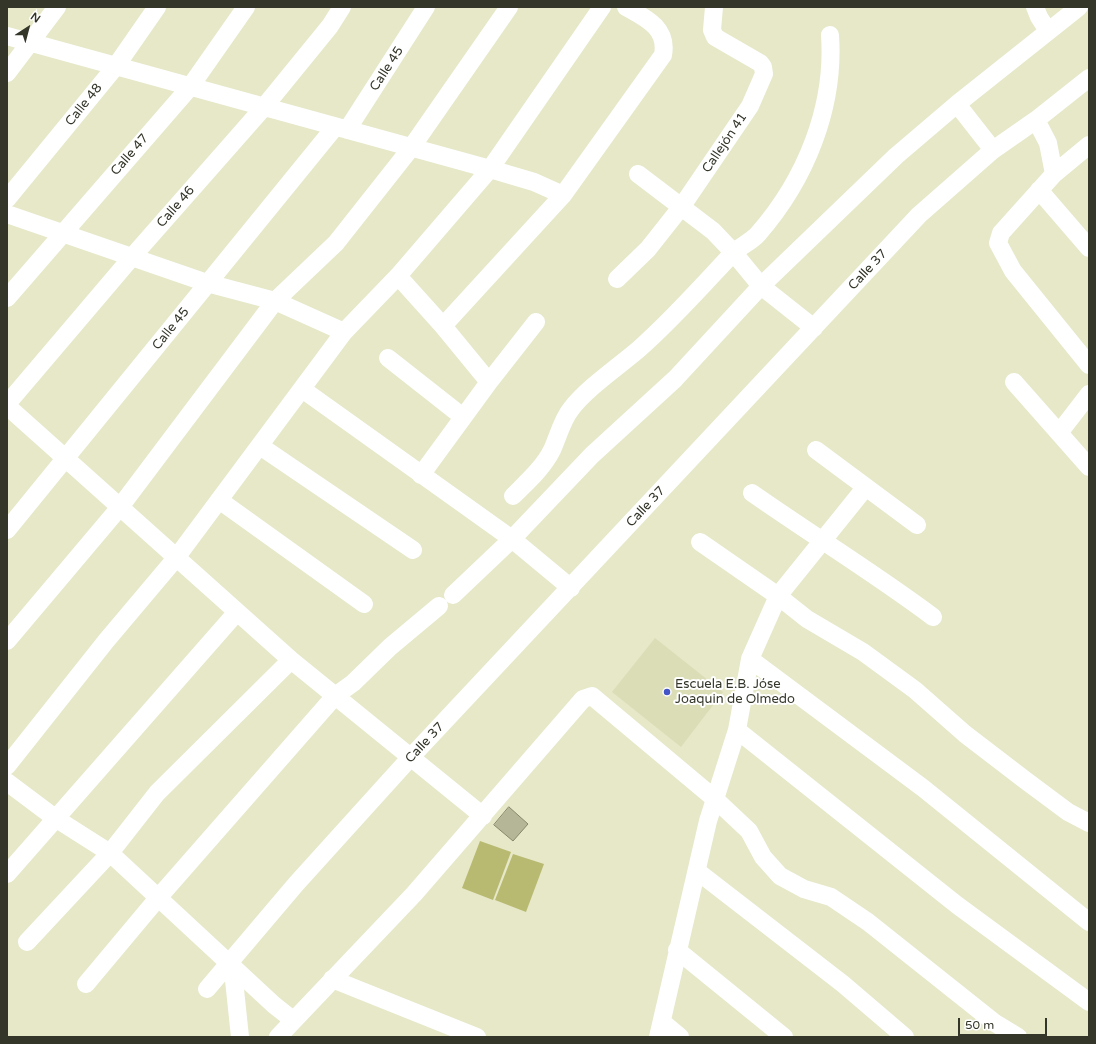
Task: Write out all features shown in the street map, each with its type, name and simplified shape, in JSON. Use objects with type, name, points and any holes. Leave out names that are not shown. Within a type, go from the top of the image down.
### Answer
[{"type":"street","points":[[7,74],[57,7]]},
{"type":"street","name":"Calle 48","points":[[7,200],[116,66],[157,7]]},
{"type":"street","name":"Calle 47","points":[[7,298],[190,87],[246,7]]},
{"type":"street","name":"Calle 46","points":[[7,405],[132,257],[264,107],[330,26],[342,7]]},
{"type":"street","name":"Calle 45","points":[[7,530],[207,283],[341,129],[426,7]]},
{"type":"street","points":[[7,641],[120,507],[275,301],[336,243],[411,148],[509,7]]},
{"type":"street","points":[[7,766],[106,641],[176,558],[344,332],[398,276],[490,169],[602,7]]},
{"type":"street","points":[[444,326],[564,196],[663,55],[664,44],[660,31],[654,23],[626,7]]},
{"type":"street","name":"Callejón 41","points":[[617,279],[648,249],[682,206],[750,106],[764,74],[763,67],[760,63],[715,37],[712,30],[714,7]]},
{"type":"street","points":[[1035,7],[1039,17],[1048,31]]},
{"type":"street","points":[[453,595],[512,539],[592,455],[675,379],[761,286],[896,156],[957,104],[1079,7]]},
{"type":"street","points":[[513,496],[535,474],[552,450],[570,409],[640,348],[703,286],[733,252],[758,234],[796,183],[819,129],[828,92],[832,58],[830,35]]},
{"type":"street","points":[[7,36],[490,169],[534,182],[564,196]]},
{"type":"street","name":"Calle 37","points":[[207,989],[296,884],[410,758],[919,215],[993,150],[1036,120],[1089,78]]},
{"type":"street","points":[[957,104],[993,150]]},
{"type":"street","points":[[1036,120],[1048,143],[1054,174]]},
{"type":"street","points":[[1089,145],[1054,174],[1039,190],[1001,233],[998,243],[1013,271],[1089,365]]},
{"type":"street","points":[[638,174],[713,231],[733,252],[761,286],[814,328]]},
{"type":"street","points":[[1039,190],[1089,248]]},
{"type":"street","points":[[7,214],[207,283],[275,301],[344,332]]},
{"type":"street","points":[[398,276],[444,326],[489,382]]},
{"type":"street","points":[[421,475],[489,382],[536,322]]},
{"type":"street","points":[[388,358],[463,417]]},
{"type":"street","points":[[1014,382],[1089,467]]},
{"type":"street","points":[[302,389],[512,539],[571,588]]},
{"type":"street","points":[[1059,433],[1082,413],[1089,394]]},
{"type":"street","points":[[7,405],[291,660],[483,816]]},
{"type":"street","points":[[260,446],[413,550]]},
{"type":"street","points":[[816,450],[865,488],[917,525]]},
{"type":"street","points":[[680,1037],[660,1030],[677,950],[714,798],[736,730],[750,659],[778,596],[821,541],[849,510],[865,488]]},
{"type":"street","points":[[752,493],[821,541],[887,583],[933,617]]},
{"type":"street","points":[[220,500],[364,604]]},
{"type":"street","points":[[700,542],[778,596],[808,619],[863,652],[915,690],[965,734],[1068,812],[1089,823]]},
{"type":"street","points":[[86,984],[158,898],[335,696],[353,684],[390,647],[439,606]]},
{"type":"street","points":[[7,874],[237,612]]},
{"type":"street","points":[[750,659],[923,788],[1089,922]]},
{"type":"street","points":[[27,942],[110,853],[157,793],[291,660]]},
{"type":"street","points":[[278,1037],[414,894],[583,699],[587,696],[592,696],[714,798],[749,831],[763,857],[780,876],[804,889],[830,897],[868,922],[995,1023],[1018,1037]]},
{"type":"street","points":[[736,730],[957,905],[1089,1002]]},
{"type":"street","points":[[7,782],[55,818],[110,853],[230,963],[274,1006],[293,1020]]},
{"type":"street","points":[[697,871],[843,984],[906,1037]]},
{"type":"street","points":[[677,950],[784,1037]]},
{"type":"street","points":[[230,963],[234,980],[240,1037]]},
{"type":"street","points":[[332,979],[477,1037]]},
{"type":"shaded area","name":"Escuela E.B. Jóse Joaquin de Olmedo","points":[[655,638],[723,692],[681,747],[612,692]]},
{"type":"green space","points":[[480,841],[511,852],[493,900],[462,888]]},
{"type":"green space","points":[[513,854],[544,864],[526,912],[495,900]]},
{"type":"building","points":[[509,807],[528,824],[513,841],[494,825]]},
{"type":"place","name":"Escuela E.B. Jóse Joaquin de Olmedo","points":[[667,692]]}]
